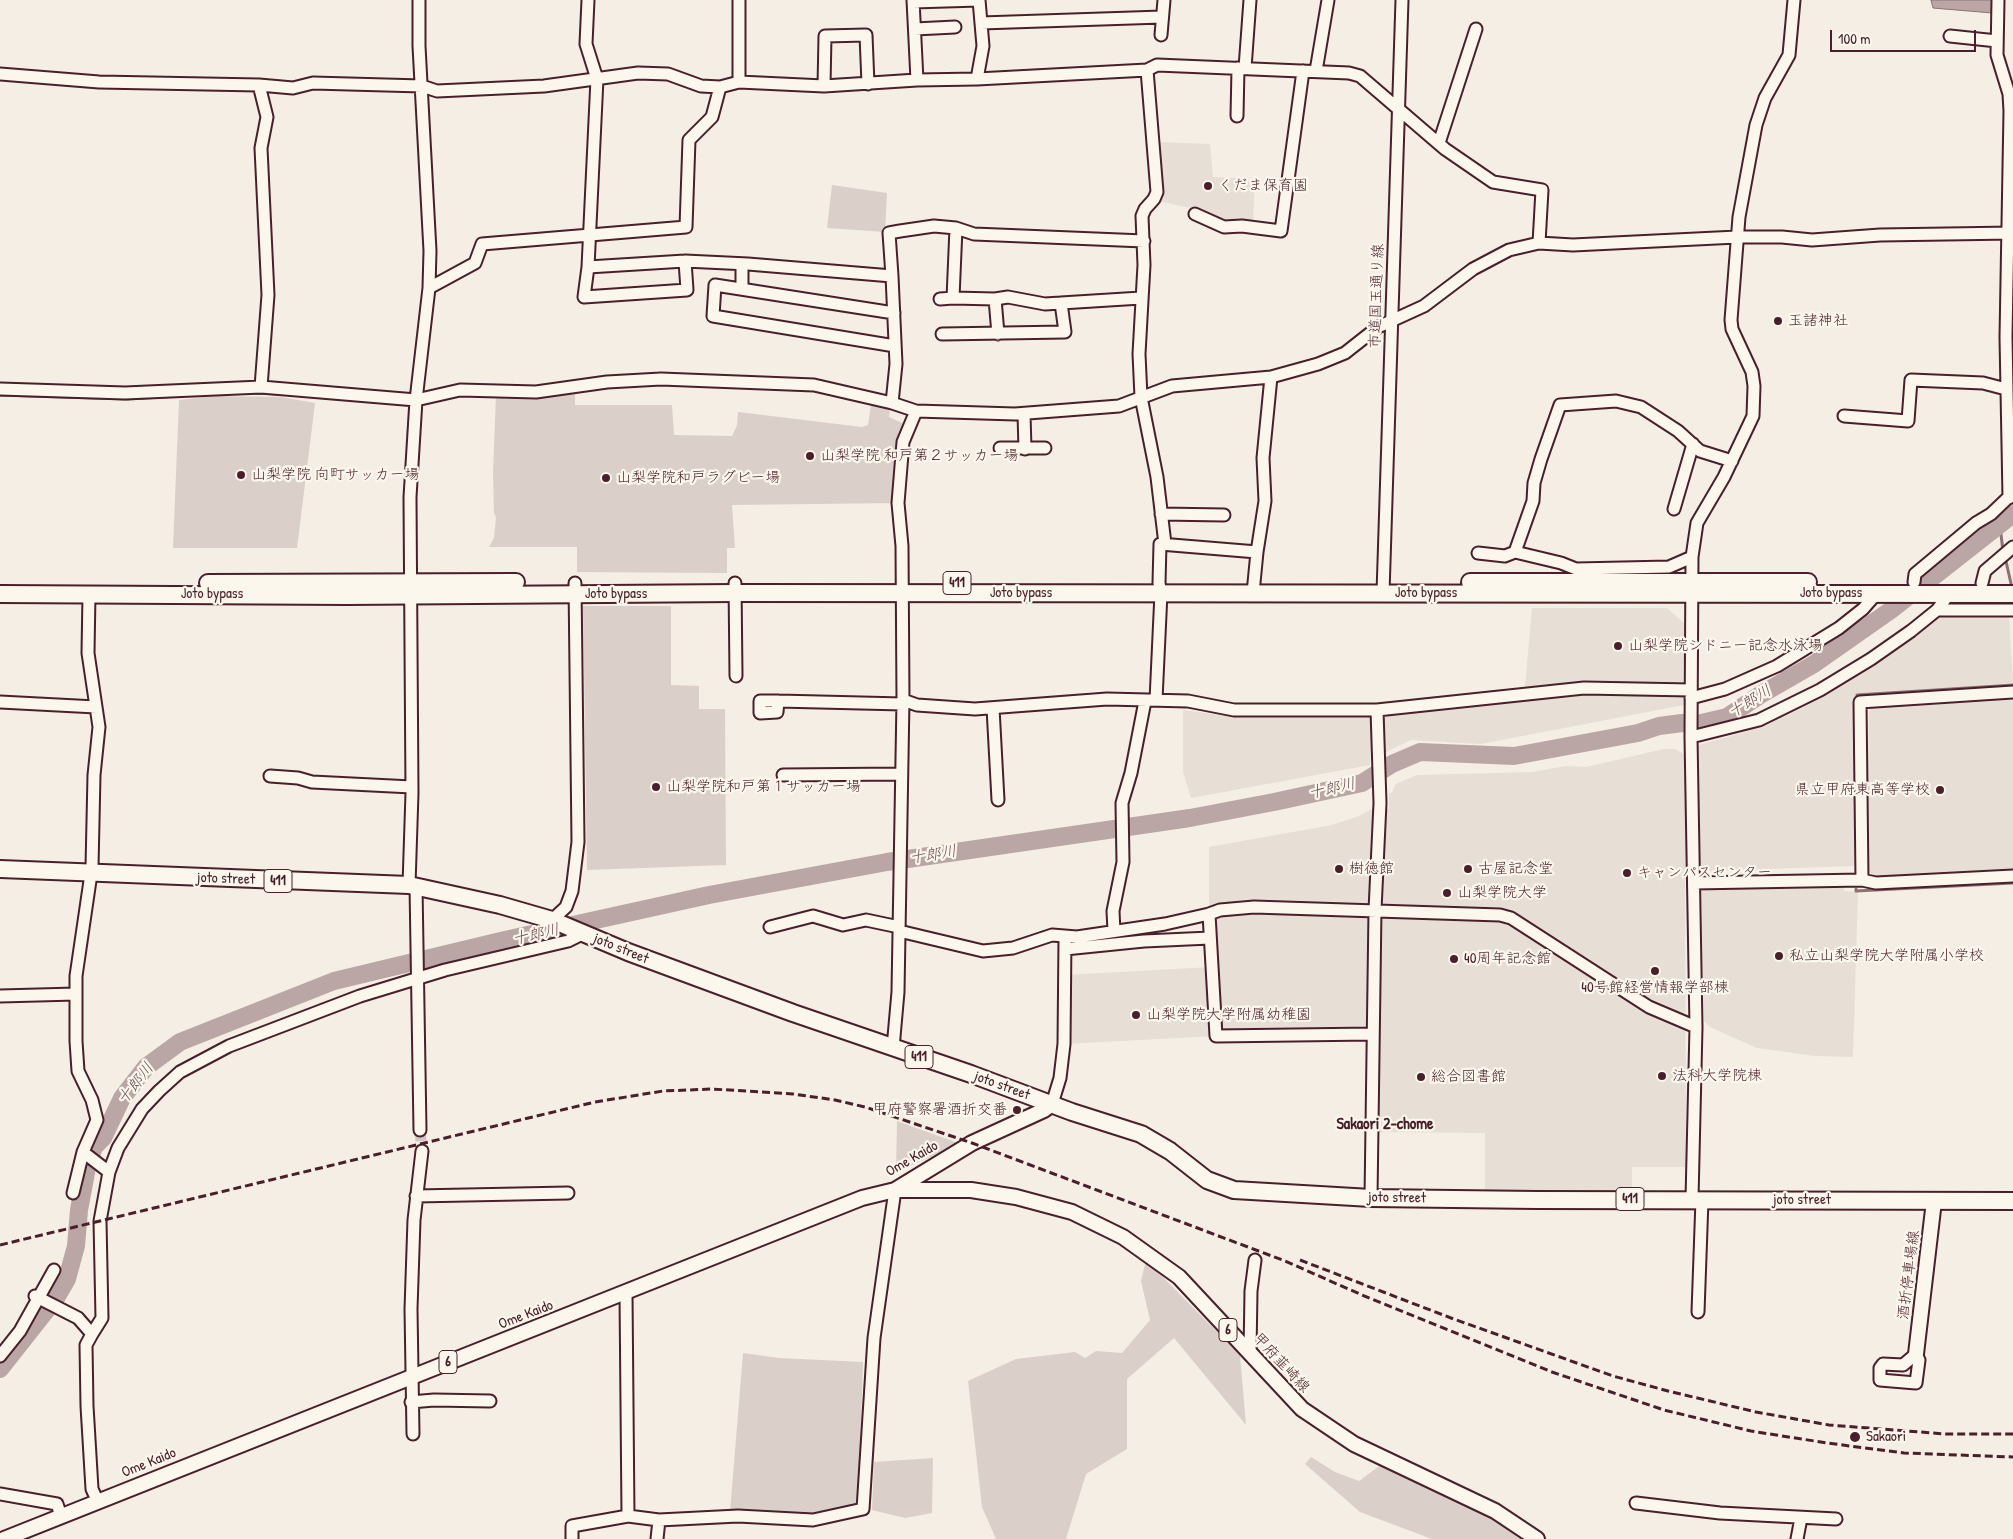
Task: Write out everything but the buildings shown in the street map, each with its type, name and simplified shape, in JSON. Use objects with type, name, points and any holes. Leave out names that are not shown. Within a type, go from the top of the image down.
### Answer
[{"type":"highway","name":"Joto bypass","points":[[1690,588],[1914,582],[1950,590]]},
{"type":"highway","name":"Joto bypass","points":[[0,584],[410,588],[1690,588],[1884,593],[1950,590],[2013,583]]},
{"type":"highway","name":"Joto bypass","points":[[1989,586],[2013,594]]},
{"type":"highway","name":"Joto bypass","points":[[0,594],[347,596],[410,588]]},
{"type":"highway","name":"joto street","points":[[0,869],[412,886],[500,905],[552,920],[637,956],[1141,1134],[1170,1150],[1207,1180],[1234,1190],[1371,1198],[2013,1201]]},
{"type":"main road","name":"Ome Kaido","points":[[4,1539],[862,1198],[895,1190],[972,1143],[1044,1110],[1052,1104]]},
{"type":"main road","name":"甲府韮崎線","points":[[895,1190],[971,1190],[1042,1203],[1096,1223],[1136,1244],[1179,1278],[1302,1409],[1328,1428],[1382,1458],[1495,1511],[1537,1539]]},
{"type":"main road","name":"酒折停車場線","points":[[1916,1354],[1934,1201]]},
{"type":"street","points":[[419,0],[430,251],[429,288],[416,400],[410,497],[412,886],[416,947],[420,1130]]},
{"type":"street","points":[[588,0],[586,44],[597,79],[588,267],[584,297],[687,290],[685,261]]},
{"type":"street","points":[[739,0],[739,82]]},
{"type":"street","points":[[917,80],[913,1],[979,0],[983,46],[977,79]]},
{"type":"street","points":[[1160,35],[1164,0]]},
{"type":"street","points":[[1237,116],[1250,0]]},
{"type":"street","points":[[1316,71],[1328,0]]},
{"type":"street","name":"市道国玉通り線","points":[[1383,588],[1402,0]]},
{"type":"street","points":[[1698,1312],[1691,737],[1690,588],[1692,557],[1697,523],[1749,428],[1755,399],[1752,372],[1732,329],[1731,320],[1737,237],[1752,139],[1765,98],[1789,55],[1794,0]]},
{"type":"street","points":[[1914,582],[1915,574],[2011,496],[2006,390],[2010,233],[2010,111],[2009,94],[1997,55],[1998,0]]},
{"type":"street","points":[[981,23],[1162,17]]},
{"type":"street","points":[[915,29],[955,27]]},
{"type":"street","points":[[1439,143],[1476,29]]},
{"type":"street","points":[[824,86],[824,36],[866,35],[868,84]]},
{"type":"street","points":[[1950,36],[1997,41]]},
{"type":"street","points":[[0,74],[99,82],[259,85],[293,88],[313,83],[422,86],[437,91],[544,86],[638,73],[668,74],[701,86],[720,87],[739,82],[824,86],[917,80],[977,79],[1147,70],[1157,65],[1349,73],[1360,76],[1439,143],[1493,182],[1542,190],[1539,242]]},
{"type":"street","points":[[1147,70],[1157,192],[1154,199],[1144,209],[1142,216],[1144,241],[1139,354],[1141,397],[1157,477],[1165,544]]},
{"type":"street","points":[[1195,214],[1224,227],[1242,226],[1280,231],[1303,70]]},
{"type":"street","points":[[259,85],[267,117],[261,148],[268,295],[261,386]]},
{"type":"street","points":[[429,288],[475,263],[482,244],[588,237],[686,227],[689,140],[712,117],[720,87]]},
{"type":"street","points":[[892,403],[896,364],[888,234],[934,226],[956,228],[974,234],[1144,241]]},
{"type":"street","points":[[953,298],[956,228]]},
{"type":"street","points":[[0,389],[125,393],[261,386],[416,400],[460,390],[536,392],[607,382],[660,379],[814,385],[892,403],[916,411],[1024,414],[1119,406],[1172,386],[1271,377],[1318,364],[1345,353],[1378,327],[1424,306],[1473,269],[1509,250],[1539,242],[1573,245],[1737,237],[1812,240],[1880,234],[2010,233]]},
{"type":"street","points":[[588,267],[685,261],[892,276]]},
{"type":"street","points":[[742,264],[742,289]]},
{"type":"street","points":[[894,313],[715,285],[713,316],[895,346]]},
{"type":"street","points":[[940,299],[995,299],[1008,297],[1045,304],[1141,298]]},
{"type":"street","points":[[995,299],[998,334]]},
{"type":"street","points":[[942,334],[1065,332],[1061,303]]},
{"type":"street","points":[[1253,588],[1265,500],[1263,458],[1271,377]]},
{"type":"street","points":[[1844,416],[1908,421],[1911,380],[1983,383],[2006,390]]},
{"type":"street","points":[[1515,552],[1533,501],[1534,483],[1541,459],[1560,405],[1616,401],[1641,407],[1678,432],[1700,452],[1732,461]]},
{"type":"street","points":[[893,1048],[898,992],[903,702],[903,588],[898,503],[899,470],[903,442],[916,411]]},
{"type":"street","points":[[1024,414],[1025,449]]},
{"type":"street","points":[[1674,509],[1693,444]]},
{"type":"street","points":[[1000,448],[1045,448]]},
{"type":"street","points":[[1161,514],[1224,515]]},
{"type":"street","points":[[1114,931],[1113,911],[1123,862],[1121,816],[1150,700],[1160,588],[1160,544],[1257,552]]},
{"type":"street","points":[[1989,586],[1985,571],[2013,548]]},
{"type":"street","points":[[1478,554],[1505,556],[1515,552],[1576,569],[1669,568],[1692,557]]},
{"type":"street","points":[[552,920],[566,907],[572,891],[578,842],[575,588]]},
{"type":"street","points":[[735,588],[736,676]]},
{"type":"street","points":[[1691,737],[1759,720],[1820,690],[1871,659],[1936,610],[1950,590]]},
{"type":"street","points":[[778,701],[903,702],[941,708],[993,708],[1107,699],[1188,701],[1234,710],[1377,710],[1584,688],[1691,697],[1726,689],[1801,653],[1884,593]]},
{"type":"street","points":[[73,1193],[83,1152],[97,1120],[92,1100],[78,1071],[76,994],[76,976],[91,874],[94,775],[99,727],[87,636],[89,594]]},
{"type":"street","points":[[1936,610],[2013,610]]},
{"type":"street","points":[[1862,880],[1860,702],[2013,692]]},
{"type":"street","points":[[0,702],[96,707]]},
{"type":"street","points":[[993,708],[998,800]]},
{"type":"street","points":[[1371,1198],[1372,1034],[1380,803],[1377,710]]},
{"type":"street","points":[[783,775],[902,774]]},
{"type":"street","points":[[270,776],[298,778],[312,782],[412,786]]},
{"type":"street","points":[[1694,882],[1862,880],[1876,883],[2013,876]]},
{"type":"street","points":[[1065,943],[1114,931],[1165,924],[1220,910],[1254,907],[1500,915],[1511,918],[1649,1007],[1696,1027]]},
{"type":"street","points":[[1209,914],[1216,1036],[1372,1034]]},
{"type":"street","points":[[770,927],[813,916],[843,925],[866,920],[983,952],[1013,948],[1052,936],[1065,943],[1210,938]]},
{"type":"street","points":[[98,1502],[92,1489],[86,1345],[102,1318],[100,1221],[107,1171],[118,1148],[142,1109],[158,1090],[180,1072],[229,1046],[307,1015],[417,978],[568,942],[584,933]]},
{"type":"street","points":[[1052,1104],[1060,1078],[1064,1044],[1065,943]]},
{"type":"street","points":[[0,996],[76,994]]},
{"type":"street","points":[[413,1434],[411,1309],[416,1196],[422,1151]]},
{"type":"street","points":[[83,1152],[107,1171]]},
{"type":"street","points":[[572,1539],[572,1526],[628,1516],[659,1520],[738,1516],[813,1520],[863,1509],[874,1338],[895,1190]]},
{"type":"street","points":[[416,1196],[568,1193]]},
{"type":"street","points":[[1250,1354],[1251,1291],[1255,1260]]},
{"type":"street","points":[[0,1356],[20,1331],[54,1270]]},
{"type":"street","points":[[626,1293],[628,1516]]},
{"type":"street","points":[[39,1298],[78,1318],[92,1334]]},
{"type":"street","points":[[411,1402],[434,1400],[490,1401]]},
{"type":"street","points":[[0,1494],[57,1504],[61,1516]]},
{"type":"street","points":[[1636,1503],[1720,1513],[1836,1519]]},
{"type":"street","points":[[1797,1539],[1801,1518]]},
{"type":"street","points":[[657,1539],[659,1520]]},
{"type":"shaded area","points":[[1931,0],[1994,0],[1994,10],[1992,13],[1933,8]]},
{"type":"shaded area","name":"くだま保育園","points":[[1156,142],[1210,144],[1213,177],[1255,179],[1253,224],[1225,223],[1199,210],[1158,201]]},
{"type":"shaded area","points":[[832,185],[887,193],[885,232],[827,228]]},
{"type":"shaded area","name":"山梨学院和戸ラグビー場","points":[[575,392],[575,405],[672,405],[674,435],[732,436],[737,425],[738,412],[862,427],[868,425],[871,405],[890,408],[889,417],[909,426],[898,503],[732,505],[735,548],[727,548],[727,573],[577,572],[577,547],[489,547],[494,538],[496,517],[494,513],[493,473],[496,395],[542,397]]},
{"type":"shaded area","name":"山梨学院 向町サッカー場","points":[[213,396],[281,397],[315,403],[297,548],[173,548],[179,400]]},
{"type":"shaded area","name":"山梨学院和戸第１サッカー場","points":[[583,606],[671,606],[671,685],[699,686],[699,709],[725,709],[726,865],[587,870]]},
{"type":"shaded area","points":[[1532,608],[1667,608],[1684,623],[1684,705],[1481,744],[1411,740],[1382,754],[1381,714],[1524,698]]},
{"type":"shaded area","name":"山梨学院大学","points":[[2009,615],[2013,683],[1855,695],[1854,866],[1685,872],[1686,1167],[1632,1167],[1632,1192],[1485,1194],[1485,1133],[1378,1132],[1372,1034],[1216,1036],[1064,1044],[1065,975],[1212,967],[1209,914],[1209,847],[1332,825],[1359,816],[1372,809],[1389,809],[1389,793],[1392,793],[1396,784],[1417,775],[1533,772],[1566,766],[1586,767],[1664,749],[1675,749],[1684,754],[1699,745],[1763,727],[1814,702],[1888,654],[1939,616]]},
{"type":"shaded area","name":"県立甲府東高等学校","points":[[2013,699],[2013,871],[1876,877],[1866,869],[1869,711],[1873,705]]},
{"type":"shaded area","points":[[1183,710],[1227,716],[1372,717],[1370,765],[1191,798],[1183,772]]},
{"type":"shaded area","name":"私立山梨学院大学附属小学校","points":[[1844,888],[1844,891],[1858,892],[1853,1057],[1815,1056],[1757,1048],[1710,1027],[1704,1021],[1701,889]]},
{"type":"shaded area","points":[[897,1121],[961,1144],[896,1172]]},
{"type":"shaded area","points":[[1146,1260],[1240,1355],[1246,1425],[1174,1338],[1127,1379],[1127,1449],[1086,1474],[1066,1539],[996,1539],[982,1507],[968,1381],[1016,1359],[1075,1352],[1085,1358],[1096,1351],[1122,1353],[1150,1320],[1141,1281]]},
{"type":"shaded area","points":[[743,1353],[779,1358],[863,1362],[858,1504],[813,1515],[730,1512]]},
{"type":"shaded area","points":[[1311,1457],[1335,1472],[1359,1481],[1382,1464],[1491,1515],[1523,1539],[1432,1539],[1360,1512],[1305,1464]]},
{"type":"shaded area","points":[[933,1458],[932,1513],[905,1518],[872,1510],[874,1462]]},
{"type":"waterway","points":[[253,393],[279,394]]},
{"type":"waterway","points":[[0,395],[127,399],[179,396]]},
{"type":"waterway","name":"十郎川","points":[[0,1369],[56,1298],[67,1279],[76,1246],[79,1210],[87,1167],[94,1147],[103,1138],[122,1098],[146,1067],[180,1042],[334,981],[505,940],[709,895],[887,862],[1190,818],[1274,802],[1362,783],[1392,764],[1420,752],[1514,756],[1638,733],[1659,726],[1682,723],[1697,724],[1727,717],[1760,695],[1814,664],[1891,610],[2013,514]]},
{"type":"waterway","points":[[2000,526],[2003,551]]},
{"type":"waterway","points":[[2005,557],[2012,588]]},
{"type":"waterway","points":[[1857,701],[1857,695],[2013,685]]},
{"type":"waterway","points":[[1856,889],[1856,891],[2013,883]]},
{"type":"tunnel","points":[[420,1130],[422,1151]]},
{"type":"railway","points":[[0,1245],[595,1102],[663,1091],[712,1089],[793,1094],[835,1100],[865,1107],[972,1143],[1285,1261],[1362,1295],[1552,1372],[1664,1410],[1751,1431],[1827,1443],[1904,1453],[2013,1457]]},
{"type":"railway","points":[[1300,1260],[1451,1318],[1613,1376],[1668,1391],[1756,1412],[1829,1425],[1946,1434],[2013,1434]]},
{"type":"place","name":"くだま保育園","points":[[1208,186]]},
{"type":"place","name":"玉諸神社","points":[[1778,321]]},
{"type":"place","name":"山梨学院 和戸第２サッカー場","points":[[810,456]]},
{"type":"place","name":"山梨学院 向町サッカー場","points":[[241,475]]},
{"type":"place","name":"山梨学院和戸ラグビー場","points":[[606,478]]},
{"type":"place","name":"山梨学院シドニー記念水泳場","points":[[1618,646]]},
{"type":"place","name":"山梨学院和戸第１サッカー場","points":[[656,787]]},
{"type":"place","name":"県立甲府東高等学校","points":[[1940,790]]},
{"type":"place","name":"樹徳館","points":[[1339,869]]},
{"type":"place","name":"古屋記念堂","points":[[1468,869]]},
{"type":"place","name":"キャンパスセンター","points":[[1627,873]]},
{"type":"place","name":"山梨学院大学","points":[[1447,893]]},
{"type":"place","name":"私立山梨学院大学附属小学校","points":[[1779,956]]},
{"type":"place","name":"40周年記念館","points":[[1454,959]]},
{"type":"place","name":"40号館経営情報学部棟","points":[[1655,971]]},
{"type":"place","name":"山梨学院大学附属幼稚園","points":[[1136,1015]]},
{"type":"place","name":"法科大学院棟","points":[[1662,1076]]},
{"type":"place","name":"総合図書館","points":[[1421,1077]]},
{"type":"place","name":"甲府警察署酒折交番","points":[[1017,1110]]},
{"type":"place","name":"Sakaori","points":[[1855,1437]]},
{"type":"district","name":"Sakaori 2-chome","points":[[1385,1125]]}]
